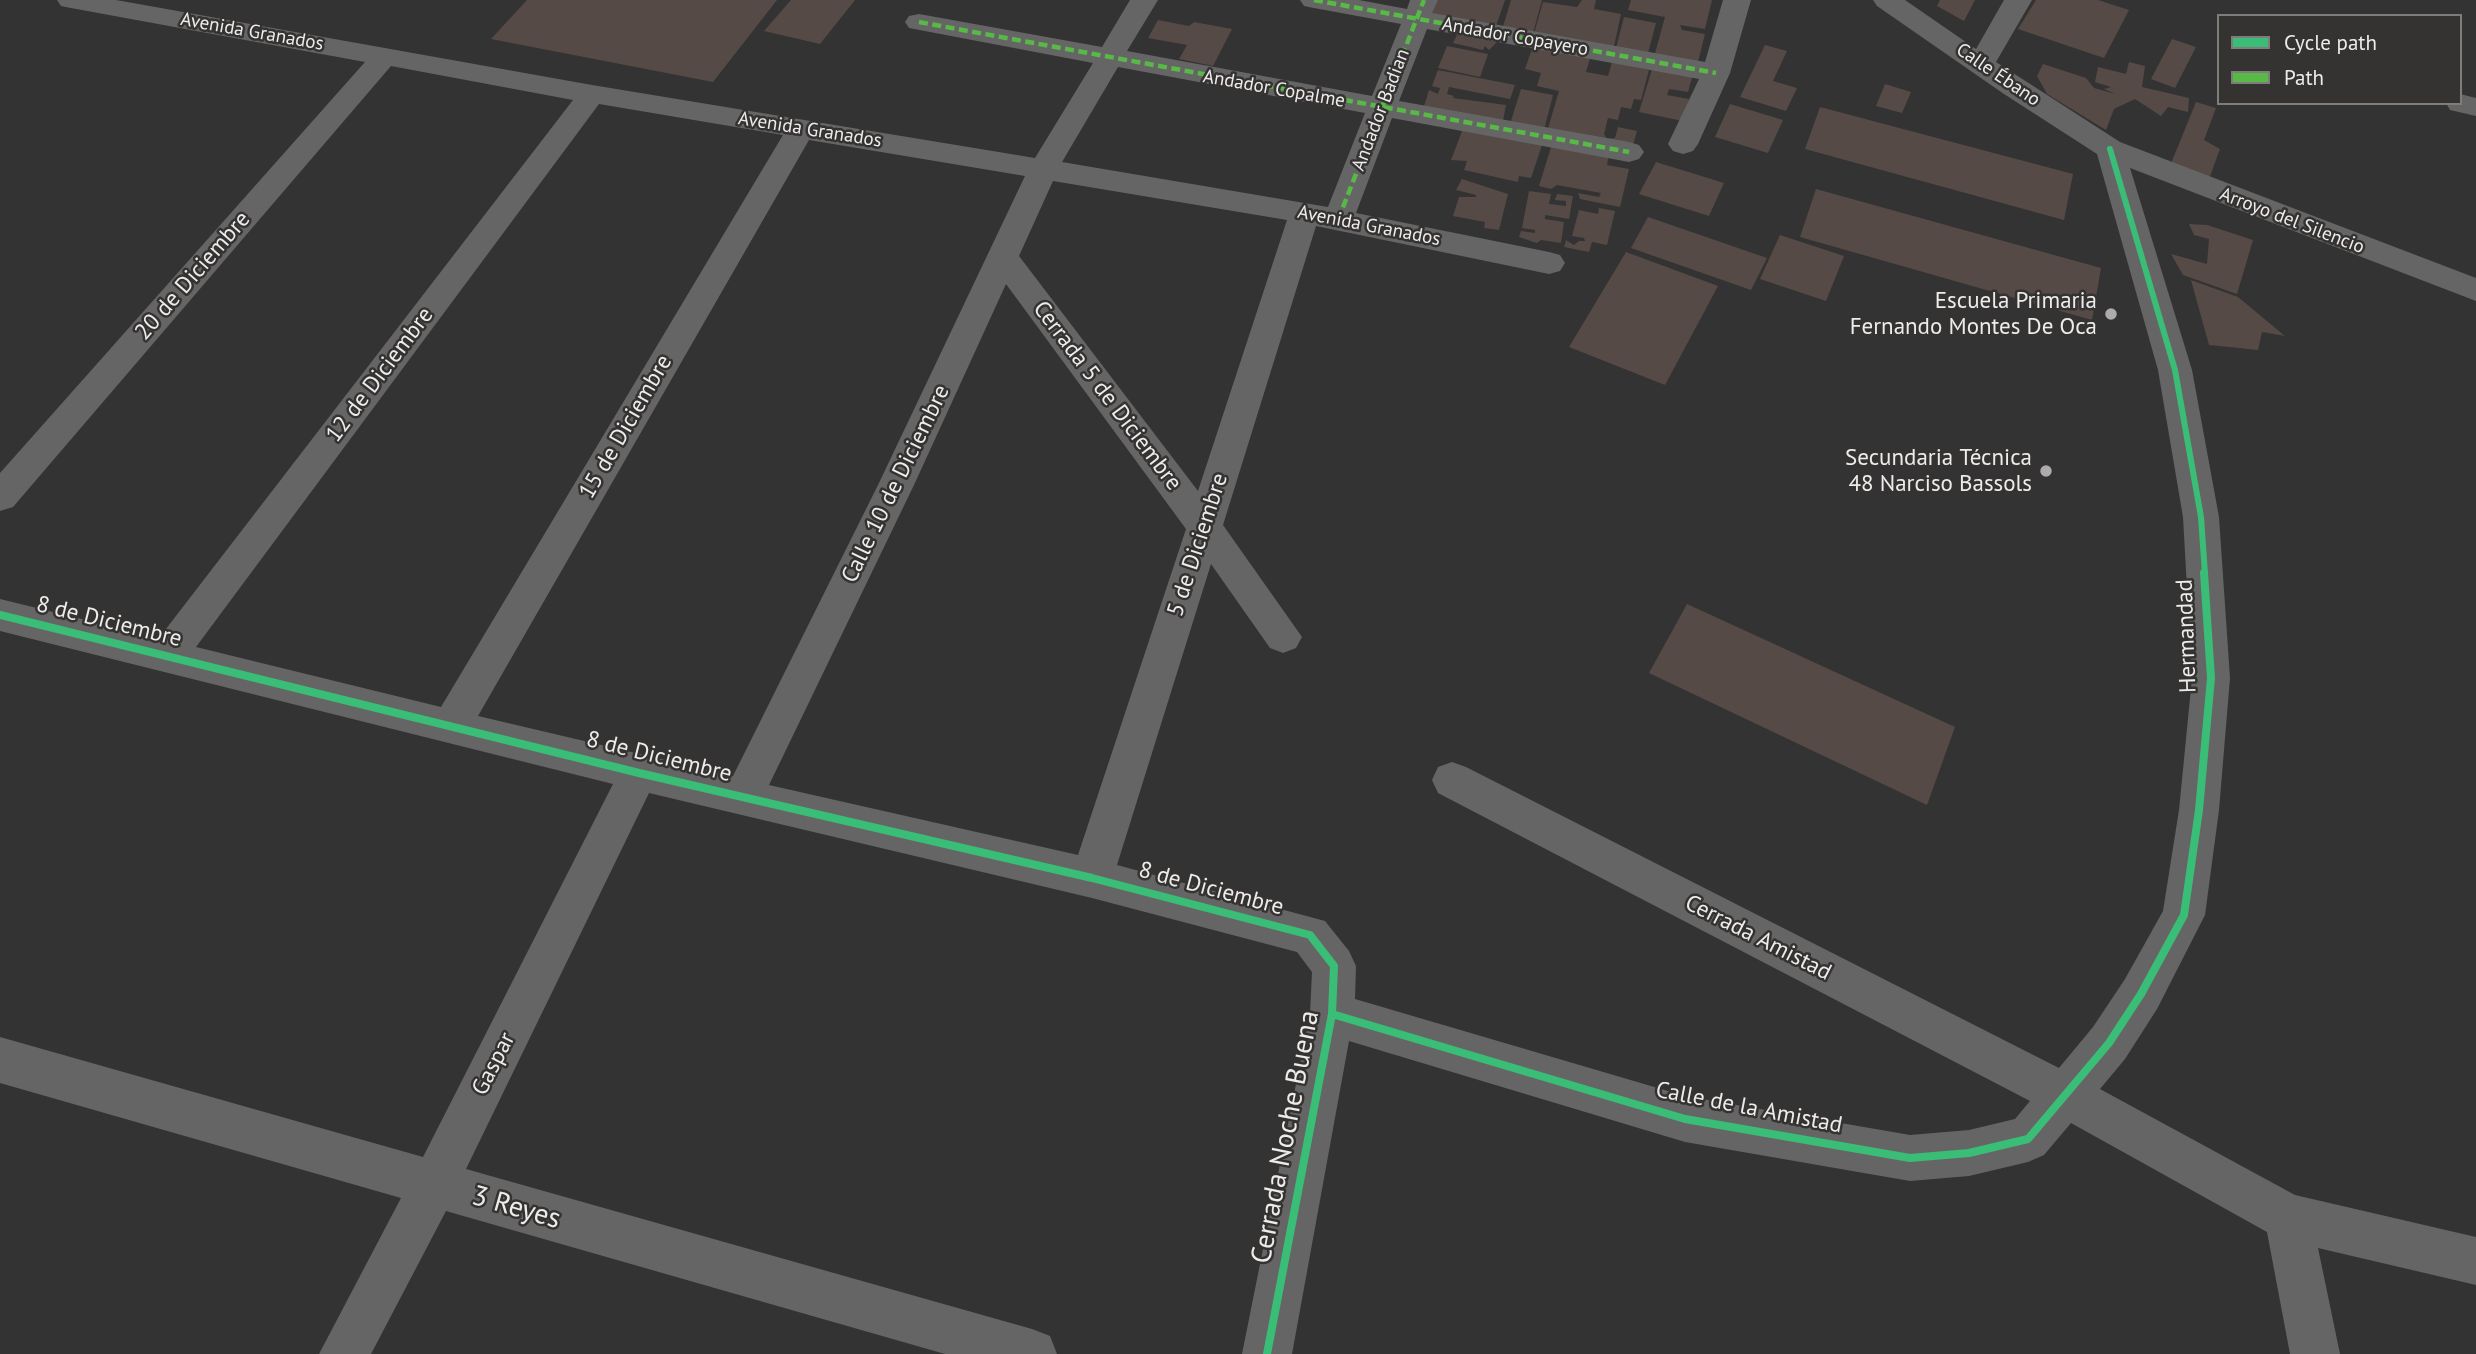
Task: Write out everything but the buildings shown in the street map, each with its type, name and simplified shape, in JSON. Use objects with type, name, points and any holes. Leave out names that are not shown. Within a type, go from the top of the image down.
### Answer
[{"type":"street","name":"Avenida Granados","points":[[71,0],[592,94],[1044,168],[1322,217],[1549,263]]},
{"type":"street","name":"Calle 10 de Diciembre","points":[[743,797],[897,485],[1044,168],[1144,0]]},
{"type":"street","name":"Andador Copayero","points":[[1314,0],[1420,10],[1716,73]]},
{"type":"street","points":[[1683,144],[1716,73],[1737,0]]},
{"type":"street","name":"Calle Ébano","points":[[1887,0],[2110,149]]},
{"type":"street","points":[[1981,64],[2018,0]]},
{"type":"street","name":"Andador Badian","points":[[1322,217],[1382,108],[1420,10]]},
{"type":"street","name":"Andador Copalme","points":[[919,22],[1629,152]]},
{"type":"street","name":"20 de Diciembre","points":[[0,497],[385,56]]},
{"type":"street","name":"12 de Diciembre","points":[[168,656],[592,94]]},
{"type":"street","name":"15 de Diciembre","points":[[451,726],[801,129]]},
{"type":"street","name":"Arroyo del Silencio","points":[[2110,149],[2476,290]]},
{"type":"street","name":"Hermandad","points":[[2065,1095],[2109,1043],[2141,994],[2184,915],[2199,810],[2211,678],[2201,517],[2175,370],[2110,149]]},
{"type":"street","name":"5 de Diciembre","points":[[1092,878],[1204,526],[1322,217]]},
{"type":"street","name":"Cerrada 5 de Diciembre","points":[[1003,258],[1204,526],[1283,637]]},
{"type":"street","name":"8 de Diciembre","points":[[0,615],[639,773],[1092,878],[1310,935]]},
{"type":"street","name":"Gaspar","points":[[344,1354],[434,1185],[639,773]]},
{"type":"street","name":"Cerrada Amistad","points":[[1452,780],[2065,1095]]},
{"type":"street","name":"Cerrada Noche Buena","points":[[1267,1354],[1332,1014],[1334,966],[1310,935]]},
{"type":"street","name":"Calle de la Amistad","points":[[1332,1014],[1685,1119],[1910,1158],[1969,1153],[2028,1139],[2065,1095]]},
{"type":"street","name":"3 Reyes","points":[[0,1060],[1031,1354]]},
{"type":"street","points":[[2065,1095],[2287,1216],[2476,1261]]},
{"type":"street","points":[[2287,1216],[2315,1354]]},
{"type":"marked path","points":[[1314,0],[1716,73]]},
{"type":"marked path","points":[[1338,220],[1424,0]]},
{"type":"marked path","points":[[919,22],[1629,152]]},
{"type":"cycle path","points":[[1332,1014],[1685,1119],[1910,1158],[1969,1153],[2028,1139],[2109,1043],[2141,994],[2184,915],[2199,810],[2211,678],[2201,517],[2175,370],[2110,149]]},
{"type":"cycle path","points":[[0,615],[639,773],[1092,878],[1310,935],[1334,966],[1332,1014],[1267,1354]]},
{"type":"place","name":"Escuela Primaria Fernando Montes De Oca","points":[[2111,314]]},
{"type":"place","name":"Secundaria Técnica 48 Narciso Bassols","points":[[2046,471]]}]
